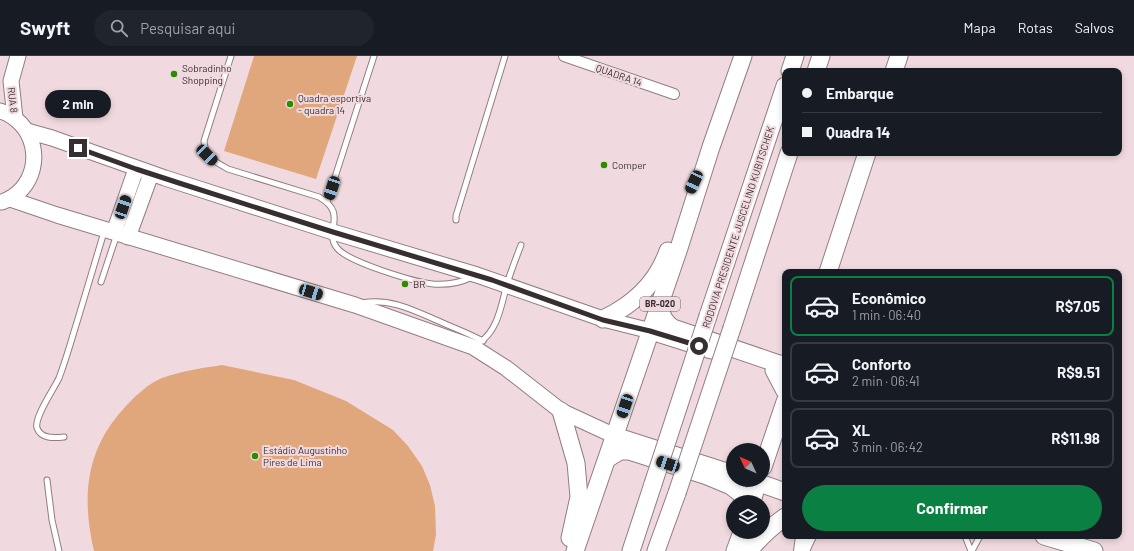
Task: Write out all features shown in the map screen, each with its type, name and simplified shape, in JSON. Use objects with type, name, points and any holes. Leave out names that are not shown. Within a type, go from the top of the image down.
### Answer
[{"type":"main road","name":"RUA 8","points":[[15,118],[5,85],[18,56]]},
{"type":"main road","name":"BR-020","points":[[575,551],[743,56]]},
{"type":"main road","points":[[791,68],[795,56]]},
{"type":"main road","points":[[817,68],[821,56]]},
{"type":"main road","points":[[895,68],[899,56]]},
{"type":"main road","name":"RODOVIA PRESIDENTE JUSCELINO KUBITSCHEK","points":[[631,551],[782,95]]},
{"type":"main road","points":[[0,111],[15,118],[27,131],[33,145],[34,153],[34,161],[30,176],[22,190],[5,201]]},
{"type":"main road","points":[[27,131],[52,138],[151,174],[333,232],[477,275],[603,320],[650,331],[781,369]]},
{"type":"main road","points":[[603,320],[618,312],[644,293],[664,262],[689,194],[711,147]]},
{"type":"main road","points":[[656,551],[677,493],[788,156]]},
{"type":"main road","points":[[829,269],[866,156]]},
{"type":"main road","points":[[116,233],[136,169]]},
{"type":"main road","points":[[116,233],[151,174]]},
{"type":"main road","points":[[5,201],[57,215],[478,344],[561,411],[615,436],[726,472]]},
{"type":"main road","points":[[659,306],[664,320],[673,328],[772,362],[781,369]]},
{"type":"main road","points":[[770,444],[782,410]]},
{"type":"main road","points":[[561,411],[576,463],[579,497],[567,551]]},
{"type":"main road","points":[[607,458],[620,451],[629,451],[707,476],[731,486],[741,495]]},
{"type":"main road","points":[[770,484],[782,490]]},
{"type":"main road","points":[[749,551],[759,538],[782,519]]},
{"type":"main road","points":[[735,551],[739,539]]},
{"type":"main road","points":[[1054,539],[1094,551]]},
{"type":"street","name":"QUADRA 14","points":[[564,56],[674,94]]},
{"type":"street","points":[[799,551],[801,539]]},
{"type":"street","points":[[804,551],[809,539]]},
{"type":"lane","points":[[231,56],[204,142],[204,148],[207,155],[214,162],[228,169],[319,197],[327,202],[332,206],[334,212],[333,232],[334,244],[337,248],[343,253],[381,270],[411,280],[434,284],[447,284],[464,281],[477,275]]},
{"type":"lane","points":[[327,202],[374,56]]},
{"type":"lane","points":[[456,220],[505,56]]},
{"type":"lane","points":[[101,282],[116,233]]},
{"type":"lane","points":[[64,437],[46,437],[37,427],[37,422],[40,413],[55,387],[116,233]]},
{"type":"lane","points":[[478,344],[489,333],[502,308],[507,285],[520,245]]},
{"type":"lane","points":[[47,480],[52,520],[59,551]]},
{"type":"lane","points":[[966,539],[972,551]]},
{"type":"lane","points":[[972,551],[978,539]]},
{"type":"shaded area","name":"Quadra esportiva - quadra 14","points":[[254,56],[357,56],[316,179],[224,151]]},
{"type":"shaded area","name":"Estádio Augustinho Pires de Lima","points":[[222,365],[294,380],[346,401],[393,430],[408,446],[422,466],[430,485],[435,506],[436,535],[433,551],[94,551],[88,511],[90,474],[102,439],[113,422],[134,398],[157,380],[184,372]]},
{"type":"place","name":"Sobradinho Shopping","points":[[174,74]]},
{"type":"place","name":"Quadra esportiva - quadra 14","points":[[290,104]]},
{"type":"place","name":"Comper","points":[[604,165]]},
{"type":"place","name":"BR","points":[[405,284]]},
{"type":"place","name":"Estádio Augustinho Pires de Lima","points":[[255,456]]},
{"type":"route","points":[[78,148],[179,183],[333,232],[477,275],[603,320],[670,336],[699,346]]}]
